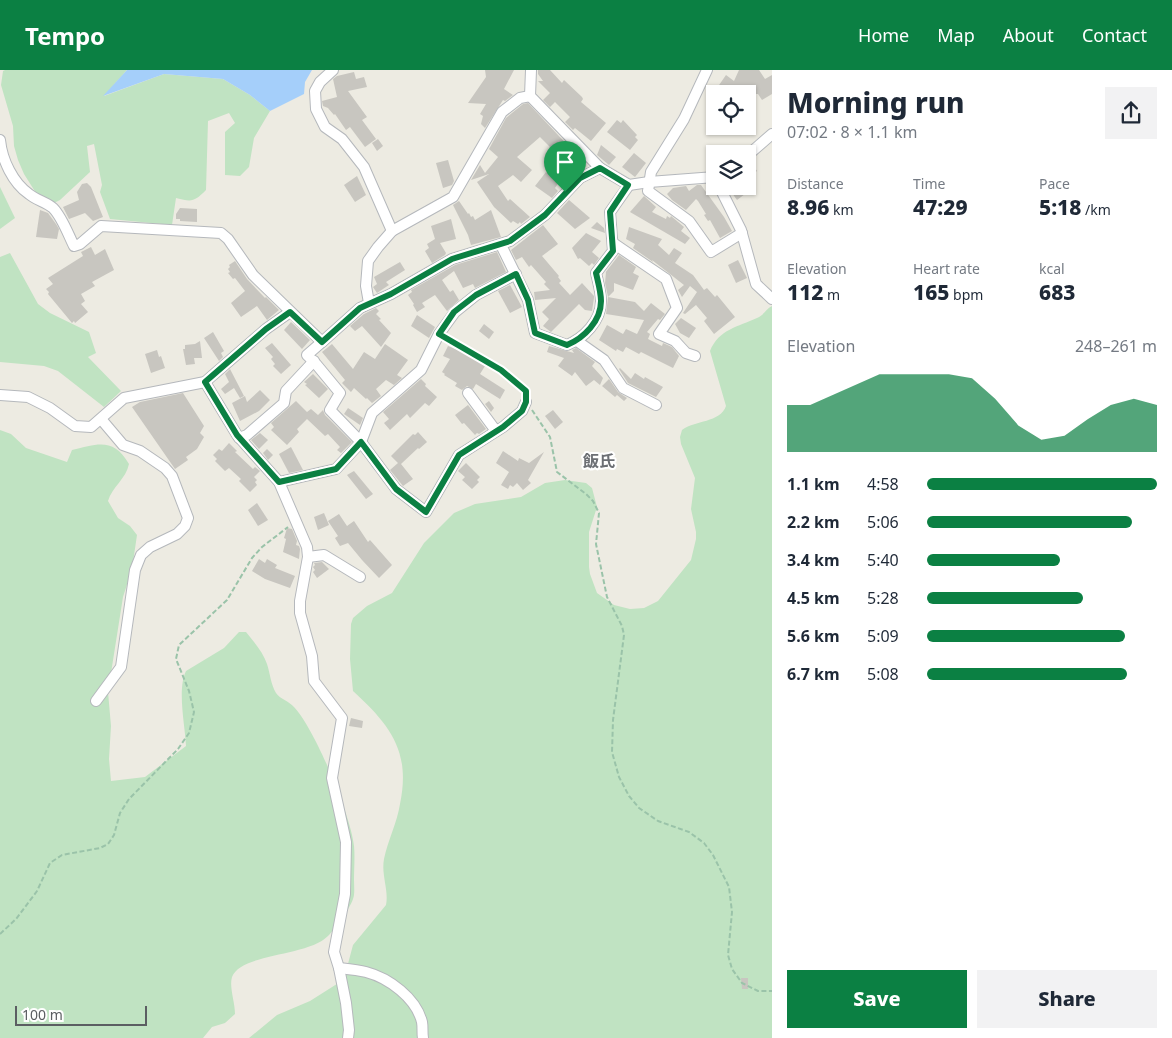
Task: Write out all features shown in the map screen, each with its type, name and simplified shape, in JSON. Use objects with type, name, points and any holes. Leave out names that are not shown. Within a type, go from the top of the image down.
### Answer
[{"type":"street","points":[[333,70],[320,82],[315,90],[316,109],[325,127],[342,140],[364,167],[392,231]]},
{"type":"street","points":[[530,70],[530,96],[600,168],[628,185],[649,182],[706,180]]},
{"type":"street","points":[[707,70],[684,119],[651,172],[648,191],[689,221],[711,252],[742,233]]},
{"type":"street","points":[[369,303],[366,286],[368,261],[392,231],[454,197],[502,112],[520,98],[530,96]]},
{"type":"street","points":[[756,148],[772,134]]},
{"type":"street","points":[[0,140],[1,150],[12,175],[29,194],[53,208],[74,246],[80,244],[101,226],[221,233],[228,239],[253,276],[322,342]]},
{"type":"street","points":[[526,402],[522,411],[496,431],[459,455],[426,512],[396,489],[361,442],[330,410],[340,393],[307,355],[360,308],[391,294],[452,259],[500,245],[528,229],[545,215],[580,178],[600,168]]},
{"type":"street","points":[[500,245],[528,300],[535,333],[567,345],[577,341],[584,336],[598,316],[601,300],[596,273],[613,251],[610,212],[628,185]]},
{"type":"street","points":[[723,195],[742,233],[756,284],[772,299]]},
{"type":"street","points":[[613,243],[666,279],[676,308],[659,334],[674,341],[686,353],[695,356]]},
{"type":"street","points":[[279,482],[336,469],[361,442],[372,413],[421,370],[439,334],[454,312],[476,295],[516,274]]},
{"type":"street","points":[[0,395],[28,397],[41,402],[75,426],[91,427],[124,398],[205,382],[266,329],[290,312]]},
{"type":"street","points":[[577,341],[604,360],[623,388],[656,405]]},
{"type":"street","points":[[239,438],[247,435],[284,403],[286,392],[314,361]]},
{"type":"street","points":[[205,382],[239,438],[279,482],[307,547],[308,557],[300,601],[300,612],[312,656],[314,681],[342,718],[332,778],[346,842],[345,894],[334,952],[346,1003],[348,1038]]},
{"type":"street","points":[[468,393],[496,431]]},
{"type":"street","points":[[96,701],[121,667],[134,570],[141,555],[150,547],[177,534],[185,526],[188,518],[172,476],[165,468],[140,451],[123,445],[101,419]]},
{"type":"street","points":[[308,557],[324,555],[360,577]]},
{"type":"street","points":[[339,968],[367,972],[391,983],[415,1007],[422,1021],[423,1038]]},
{"type":"path","points":[[439,334],[501,370],[526,391],[526,402],[550,437],[557,472],[593,501],[599,513],[596,544],[607,596],[622,626],[624,635],[613,720],[612,752],[619,777],[639,808],[658,820],[689,832],[704,843],[713,855],[728,888],[732,912],[728,954],[732,969],[742,983],[758,991],[772,991]]},
{"type":"path","points":[[0,934],[16,919],[37,891],[50,863],[62,855],[100,848],[108,844],[114,835],[120,813],[128,798],[178,749],[189,733],[194,712],[189,691],[176,659],[179,644],[227,600],[252,558],[262,547],[296,521]]},
{"type":"green space","points":[[127,70],[104,96],[164,74],[223,79],[250,95],[270,111],[254,138],[249,167],[240,176],[225,175],[225,132],[235,123],[229,113],[208,121],[206,190],[192,200],[176,198],[172,225],[110,219],[100,192],[102,185],[94,144],[87,146],[90,172],[60,200],[54,203],[36,193],[24,174],[14,146],[13,126],[1,85],[3,71]]},
{"type":"green space","points":[[0,187],[15,218],[0,229]]},
{"type":"green space","points":[[10,253],[38,304],[50,313],[89,332],[96,353],[88,357],[121,391],[104,407],[58,371],[44,366],[0,362],[0,257]]},
{"type":"green space","points":[[772,306],[772,1038],[249,1038],[277,1015],[310,1001],[340,982],[345,975],[353,945],[386,905],[387,894],[383,865],[399,811],[403,785],[402,769],[400,754],[387,728],[353,691],[350,659],[351,624],[353,618],[367,606],[392,593],[424,543],[454,513],[475,504],[521,497],[545,483],[565,480],[586,483],[592,488],[597,507],[589,532],[589,567],[597,593],[614,605],[630,609],[644,608],[658,601],[691,560],[696,539],[691,509],[695,478],[681,444],[682,430],[718,416],[726,406],[710,351],[718,338],[724,333],[759,317]]},
{"type":"green space","points":[[0,430],[11,434],[26,448],[67,462],[72,450],[98,444],[111,446],[118,450],[129,464],[108,501],[118,518],[130,526],[137,535],[132,569],[123,597],[108,692],[111,726],[109,759],[111,781],[145,777],[186,746],[182,687],[186,671],[224,648],[239,632],[246,632],[258,647],[265,660],[276,693],[294,707],[312,734],[331,774],[346,815],[354,846],[354,895],[338,924],[328,936],[318,943],[248,963],[238,969],[231,981],[235,1014],[225,1023],[212,1027],[203,1038],[0,1038]]},
{"type":"water","points":[[127,70],[312,70],[305,82],[304,94],[270,111],[250,95],[223,79],[164,74],[103,96]]},
{"type":"building","points":[[485,70],[514,70],[504,89],[513,95],[505,101],[503,100],[485,128],[481,124],[483,116],[480,114],[486,104],[468,103],[486,77]]},
{"type":"building","points":[[538,70],[550,70],[562,83],[564,80],[582,97],[581,102],[606,123],[591,141],[575,128],[573,130],[565,122],[570,117],[555,102],[550,107],[543,100],[550,93],[538,81],[543,81],[538,74]]},
{"type":"building","points":[[739,70],[759,70],[765,79],[772,75],[772,94],[762,100],[756,94],[756,85],[719,85],[726,75],[734,81]]},
{"type":"building","points":[[354,72],[356,79],[364,77],[367,87],[348,91],[367,117],[362,120],[376,139],[365,147],[350,127],[346,130],[335,114],[323,106],[322,101],[337,97],[333,79],[337,76]]},
{"type":"building","points":[[528,103],[574,152],[566,159],[554,145],[551,148],[540,137],[517,157],[532,170],[521,182],[513,175],[498,186],[508,201],[510,199],[530,217],[521,224],[520,222],[518,224],[513,221],[511,223],[494,207],[477,182],[489,174],[471,180],[480,165],[485,173],[498,157],[489,149],[506,118],[523,104]]},
{"type":"building","points":[[617,120],[621,123],[623,120],[637,135],[635,137],[638,140],[630,150],[607,132]]},
{"type":"building","points":[[378,139],[383,146],[377,151],[372,143]]},
{"type":"building","points":[[601,145],[616,157],[609,165],[597,155]]},
{"type":"building","points":[[634,153],[646,163],[635,177],[622,167]]},
{"type":"building","points":[[448,160],[454,181],[452,185],[443,188],[436,163]]},
{"type":"building","points":[[546,172],[559,182],[555,188],[558,191],[552,198],[535,186]]},
{"type":"building","points":[[357,176],[366,195],[355,202],[344,185]]},
{"type":"building","points":[[87,183],[91,187],[103,217],[93,221],[85,213],[69,219],[63,207],[79,200],[77,192],[82,184]]},
{"type":"building","points":[[697,185],[701,185],[732,231],[720,238],[710,220],[708,221],[704,215],[706,214],[696,199],[686,210],[667,194],[673,188],[686,186],[689,191]]},
{"type":"building","points":[[733,195],[744,195],[737,200]]},
{"type":"building","points":[[644,196],[656,207],[652,212],[666,219],[667,216],[670,218],[671,216],[684,227],[681,231],[690,238],[685,244],[630,212]]},
{"type":"building","points":[[569,200],[590,218],[575,229],[557,213]]},
{"type":"building","points":[[459,201],[475,220],[491,210],[501,237],[471,245],[453,205]]},
{"type":"building","points":[[180,208],[197,209],[197,222],[176,219],[176,214]]},
{"type":"building","points":[[40,210],[48,213],[59,229],[57,239],[36,237]]},
{"type":"building","points":[[451,219],[456,239],[440,243],[446,253],[432,263],[425,251],[429,248],[427,244],[435,239],[431,226]]},
{"type":"building","points":[[597,222],[604,228],[605,233],[591,228]]},
{"type":"building","points":[[543,225],[558,244],[542,256],[559,276],[561,281],[559,283],[570,295],[582,283],[594,296],[592,311],[585,310],[579,304],[551,332],[543,326],[549,319],[542,312],[556,298],[535,300],[534,292],[550,290],[544,284],[546,282],[531,265],[529,267],[522,257],[516,260],[511,250]]},
{"type":"building","points":[[629,227],[662,239],[658,245],[669,255],[674,248],[682,253],[675,263],[693,275],[704,290],[707,288],[715,297],[717,295],[735,317],[714,334],[704,321],[707,318],[696,305],[685,314],[683,313],[697,292],[690,286],[682,297],[678,290],[684,285],[633,248],[635,244],[626,239]]},
{"type":"building","points":[[586,233],[601,241],[592,252],[599,258],[594,265],[592,263],[589,266],[580,258],[578,259],[572,248]]},
{"type":"building","points":[[91,247],[95,255],[105,249],[114,270],[92,282],[95,286],[81,294],[85,301],[81,304],[88,312],[75,323],[74,321],[72,323],[48,294],[49,292],[46,289],[53,284],[48,278],[83,256],[81,252]]},
{"type":"building","points":[[497,252],[506,272],[475,288],[473,284],[463,288],[454,271],[442,280],[450,292],[453,290],[459,300],[447,311],[435,295],[422,303],[425,307],[417,312],[408,295],[412,292],[411,290],[455,265]]},
{"type":"building","points":[[619,255],[636,267],[633,273],[639,276],[633,290],[614,283],[614,291],[608,297],[605,273]]},
{"type":"building","points":[[738,260],[747,278],[736,283],[728,265]]},
{"type":"building","points":[[235,261],[247,279],[279,310],[267,320],[257,306],[241,317],[231,303],[245,291],[235,278],[233,279],[228,273],[230,272],[228,269],[229,265]]},
{"type":"building","points":[[400,262],[405,270],[386,282],[389,285],[377,293],[373,287],[377,284],[374,277]]},
{"type":"building","points":[[510,285],[522,307],[510,313],[498,291]]},
{"type":"building","points":[[608,297],[635,302],[644,311],[651,303],[665,314],[647,332],[650,334],[648,339],[662,346],[663,343],[672,347],[679,356],[673,368],[641,352],[639,354],[626,347],[623,352],[617,349],[616,351],[599,340],[607,325],[623,334],[626,329],[637,334],[644,320],[606,314]]},
{"type":"building","points":[[376,308],[379,311],[376,314],[381,319],[379,320],[391,333],[381,347],[362,326],[355,331],[350,326],[364,314]]},
{"type":"building","points":[[417,315],[435,327],[429,338],[411,326]]},
{"type":"building","points":[[681,318],[696,328],[689,338],[680,333],[675,324]]},
{"type":"building","points":[[291,322],[310,340],[302,349],[284,330]]},
{"type":"building","points":[[484,324],[494,332],[489,339],[479,331]]},
{"type":"building","points":[[213,332],[224,351],[221,353],[223,357],[219,361],[204,338]]},
{"type":"building","points":[[200,341],[202,358],[194,358],[195,364],[186,365],[183,349],[185,349],[185,345],[195,344]]},
{"type":"building","points":[[272,343],[291,365],[281,374],[273,366],[275,364],[271,359],[273,357],[265,348]]},
{"type":"building","points":[[332,344],[353,369],[364,352],[375,359],[385,344],[408,360],[397,375],[402,378],[394,385],[386,380],[376,389],[381,396],[372,403],[354,388],[351,392],[342,383],[345,380],[322,352]]},
{"type":"building","points":[[448,346],[465,353],[485,366],[480,374],[505,390],[500,399],[476,384],[473,389],[467,386],[462,390],[455,386],[457,383],[444,375],[442,372],[450,359],[443,356]]},
{"type":"building","points":[[549,346],[574,353],[572,350],[576,348],[595,362],[592,366],[603,378],[600,385],[594,380],[586,386],[575,372],[572,376],[558,366],[564,358],[547,352]]},
{"type":"building","points":[[157,350],[165,368],[151,373],[145,354]]},
{"type":"building","points":[[620,368],[631,379],[635,373],[663,387],[656,397],[628,383]]},
{"type":"building","points":[[230,369],[244,396],[240,398],[234,388],[225,394],[221,389],[229,382],[225,374]]},
{"type":"building","points":[[313,374],[328,389],[319,398],[304,382]]},
{"type":"building","points":[[421,379],[426,384],[425,386],[437,397],[429,406],[425,403],[410,418],[407,414],[390,430],[384,423],[389,419],[383,412]]},
{"type":"building","points":[[609,379],[618,392],[627,398],[624,401],[617,395],[615,397],[602,386]]},
{"type":"building","points":[[260,390],[270,400],[259,411],[240,421],[232,403],[245,396],[247,402]]},
{"type":"building","points":[[183,393],[204,426],[200,433],[204,437],[197,449],[186,457],[188,460],[175,469],[132,407],[140,402]]},
{"type":"building","points":[[296,401],[307,412],[311,409],[318,415],[323,410],[325,415],[352,442],[341,453],[337,450],[340,447],[328,434],[325,436],[307,419],[297,429],[299,432],[287,445],[271,430],[274,427],[271,423]]},
{"type":"building","points":[[489,401],[494,408],[491,412],[485,404]]},
{"type":"building","points":[[468,405],[486,429],[479,434],[475,435],[455,415]]},
{"type":"building","points":[[348,408],[363,418],[360,425],[344,414]]},
{"type":"building","points":[[553,410],[563,422],[555,429],[545,416]]},
{"type":"building","points":[[418,432],[427,442],[401,464],[413,479],[403,486],[390,470],[398,463],[391,456],[413,434],[415,435]]},
{"type":"building","points":[[260,433],[268,440],[259,449],[251,440]]},
{"type":"building","points":[[229,443],[237,451],[235,452],[253,469],[255,467],[260,471],[254,477],[257,480],[255,482],[257,485],[250,492],[239,481],[241,479],[229,468],[225,471],[215,461],[217,459],[213,455],[219,449],[222,451]]},
{"type":"building","points":[[291,447],[303,470],[289,473],[279,454]]},
{"type":"building","points":[[267,449],[273,455],[268,460],[263,453]]},
{"type":"building","points":[[503,451],[518,461],[519,458],[529,463],[544,452],[528,480],[531,483],[523,490],[517,483],[513,487],[510,485],[508,489],[501,485],[509,472],[496,463]]},
{"type":"building","points":[[466,463],[480,477],[477,480],[479,482],[472,489],[462,480],[465,477],[458,471]]},
{"type":"building","points":[[354,471],[373,494],[366,499],[347,475]]},
{"type":"building","points":[[257,503],[268,520],[258,526],[248,510]]},
{"type":"building","points":[[324,513],[329,525],[318,530],[314,517]]},
{"type":"building","points":[[339,514],[347,526],[354,521],[368,542],[370,540],[392,565],[379,578],[348,543],[340,546],[335,538],[338,536],[328,521]]},
{"type":"building","points":[[287,528],[292,529],[297,541],[296,545],[299,546],[299,559],[283,552]]},
{"type":"building","points":[[259,559],[265,563],[267,559],[277,565],[275,568],[295,576],[290,588],[265,579],[252,571]]},
{"type":"building","points":[[322,562],[329,569],[317,578],[313,572],[315,570],[313,567],[314,563]]},
{"type":"building","points":[[351,718],[363,721],[362,728],[349,726]]},
{"type":"building","points":[[741,978],[748,978],[748,989],[742,989]]},
{"type":"district","name":"飯氏","points":[[599,461]]},
{"type":"route","points":[[600,168],[628,185],[610,212],[613,251],[596,273],[601,300],[598,316],[584,336],[567,345],[535,333],[528,300],[516,274],[476,295],[454,312],[439,334],[501,370],[526,391],[526,402],[522,411],[503,427],[459,455],[426,512],[396,489],[361,442],[336,469],[279,482],[237,435],[205,382],[266,329],[290,312],[322,342],[360,308],[391,294],[452,259],[510,241],[545,215],[565,192],[580,178],[600,168]]}]
